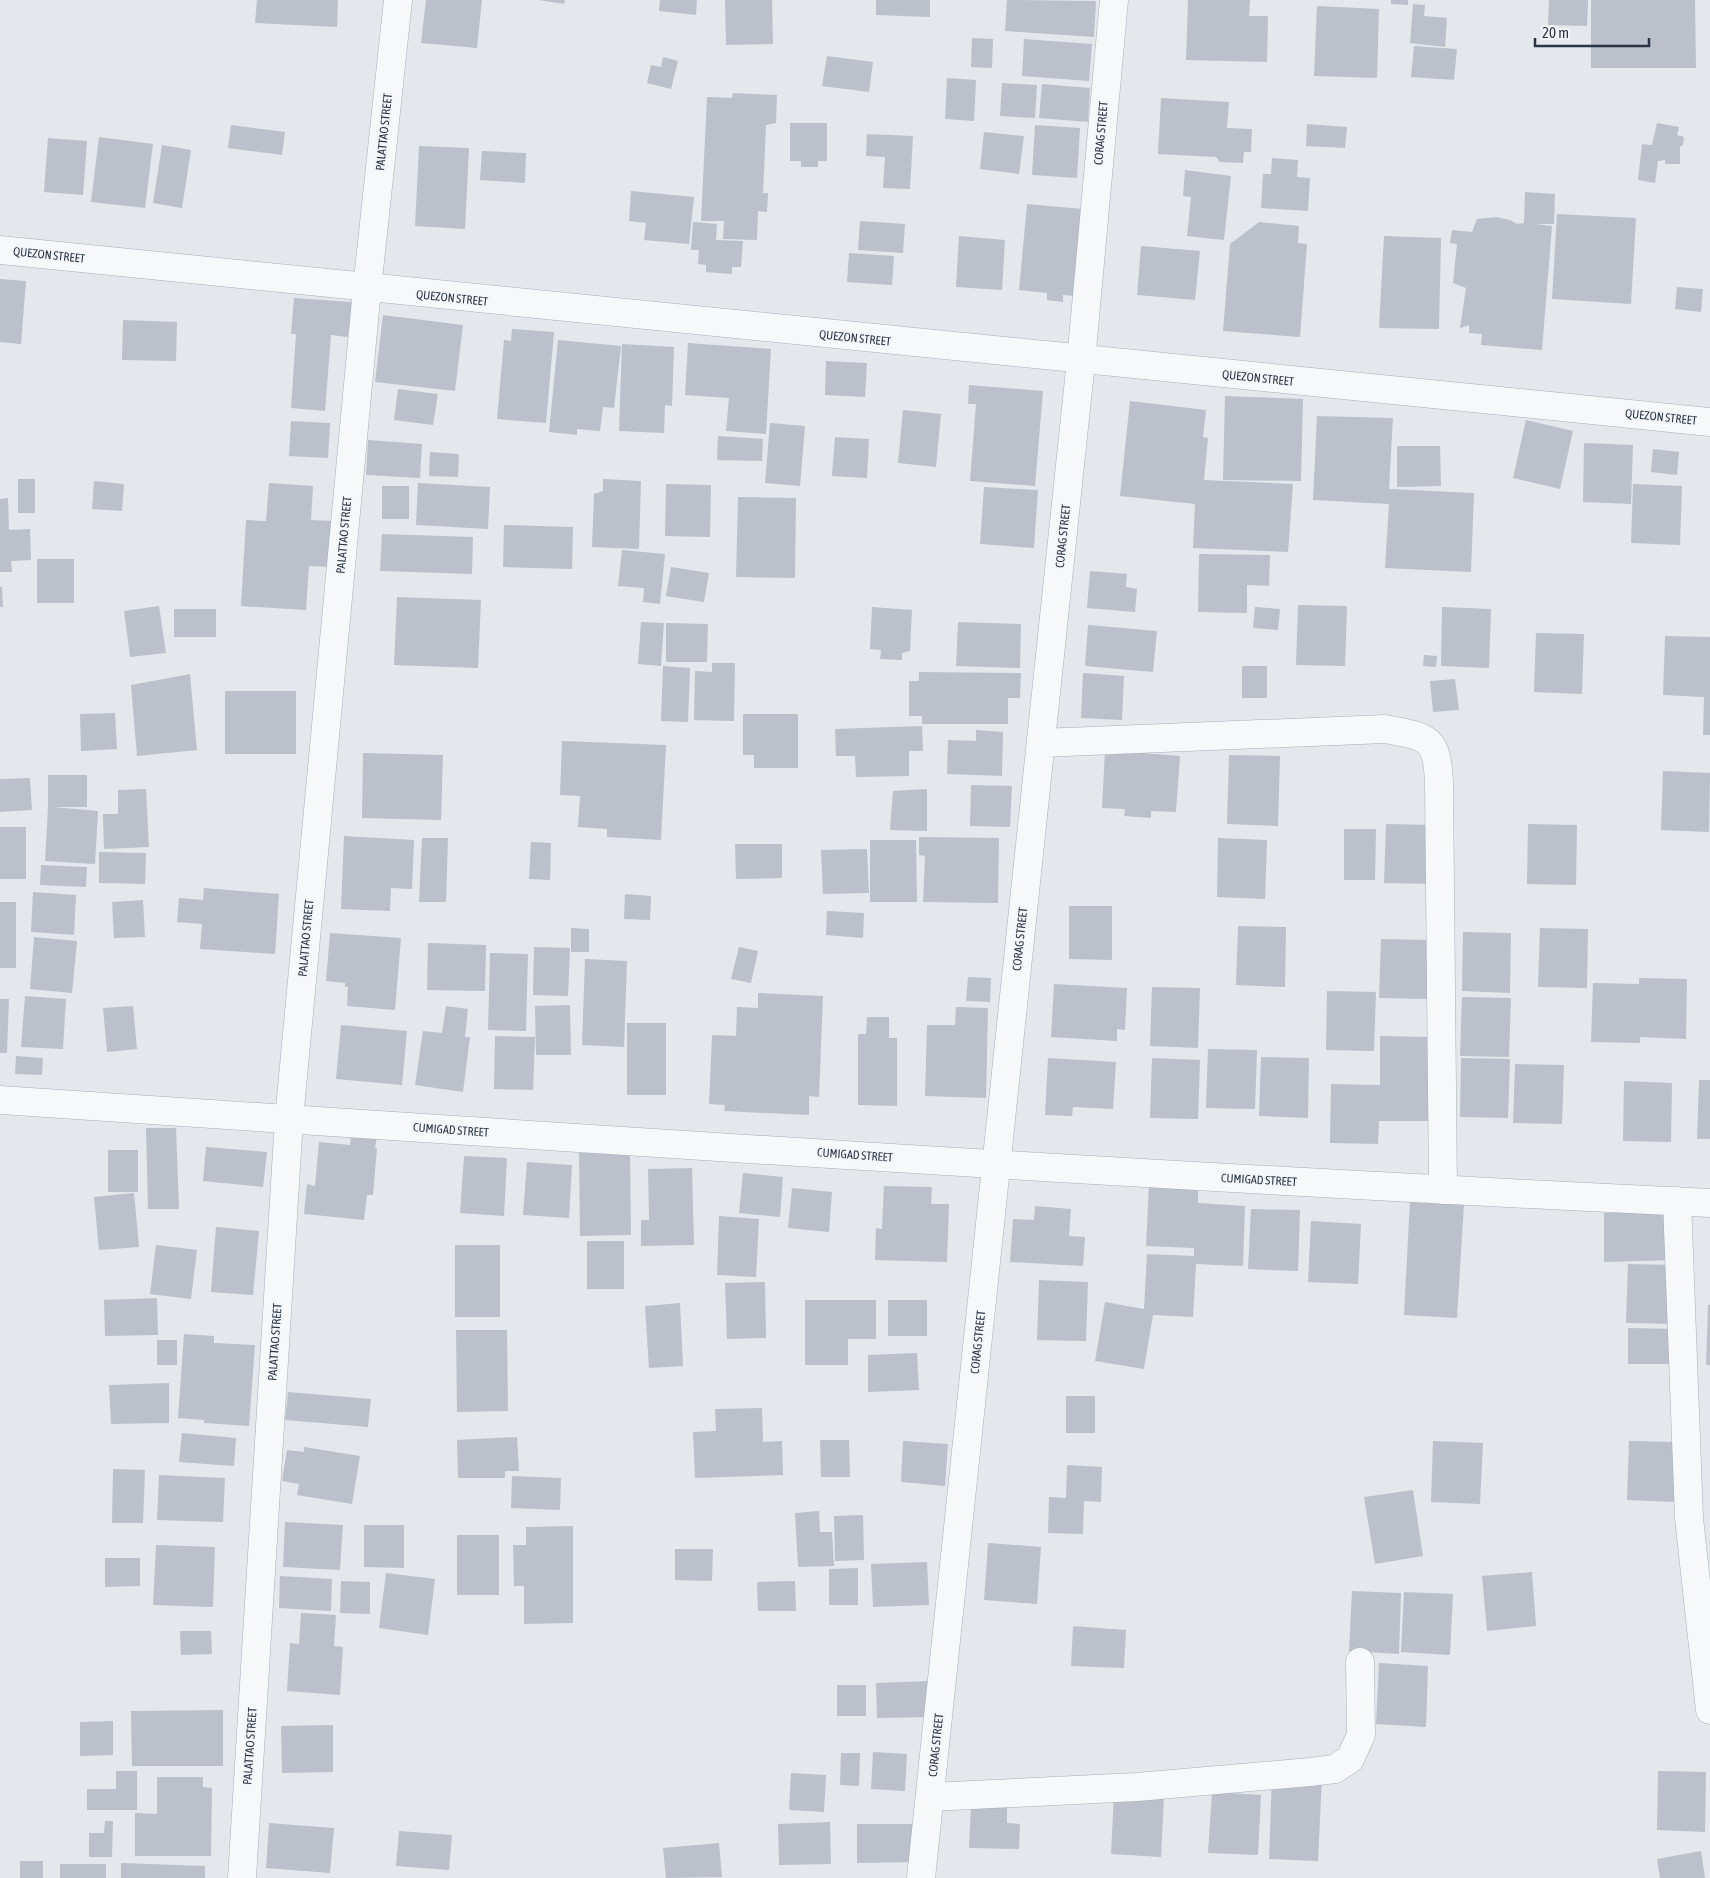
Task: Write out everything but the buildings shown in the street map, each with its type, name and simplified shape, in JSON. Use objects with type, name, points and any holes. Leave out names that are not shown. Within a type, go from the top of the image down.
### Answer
[{"type":"street","name":"PALATTAO STREET","points":[[242,1878],[289,1119],[367,289],[398,0]]},
{"type":"street","name":"CORAG STREET","points":[[922,1878],[1081,361],[1114,0]]},
{"type":"street","name":"QUEZON STREET","points":[[0,250],[1081,361],[1710,422]]},
{"type":"street","points":[[1041,743],[1385,729],[1416,735],[1432,746],[1438,760],[1439,783],[1443,1190]]},
{"type":"street","name":"CUMIGAD STREET","points":[[0,1100],[996,1164],[1443,1190],[1710,1203]]},
{"type":"street","points":[[1677,1201],[1689,1518],[1710,1710]]},
{"type":"street","points":[[930,1797],[1137,1787],[1335,1769],[1350,1759],[1361,1735],[1360,1662]]}]
